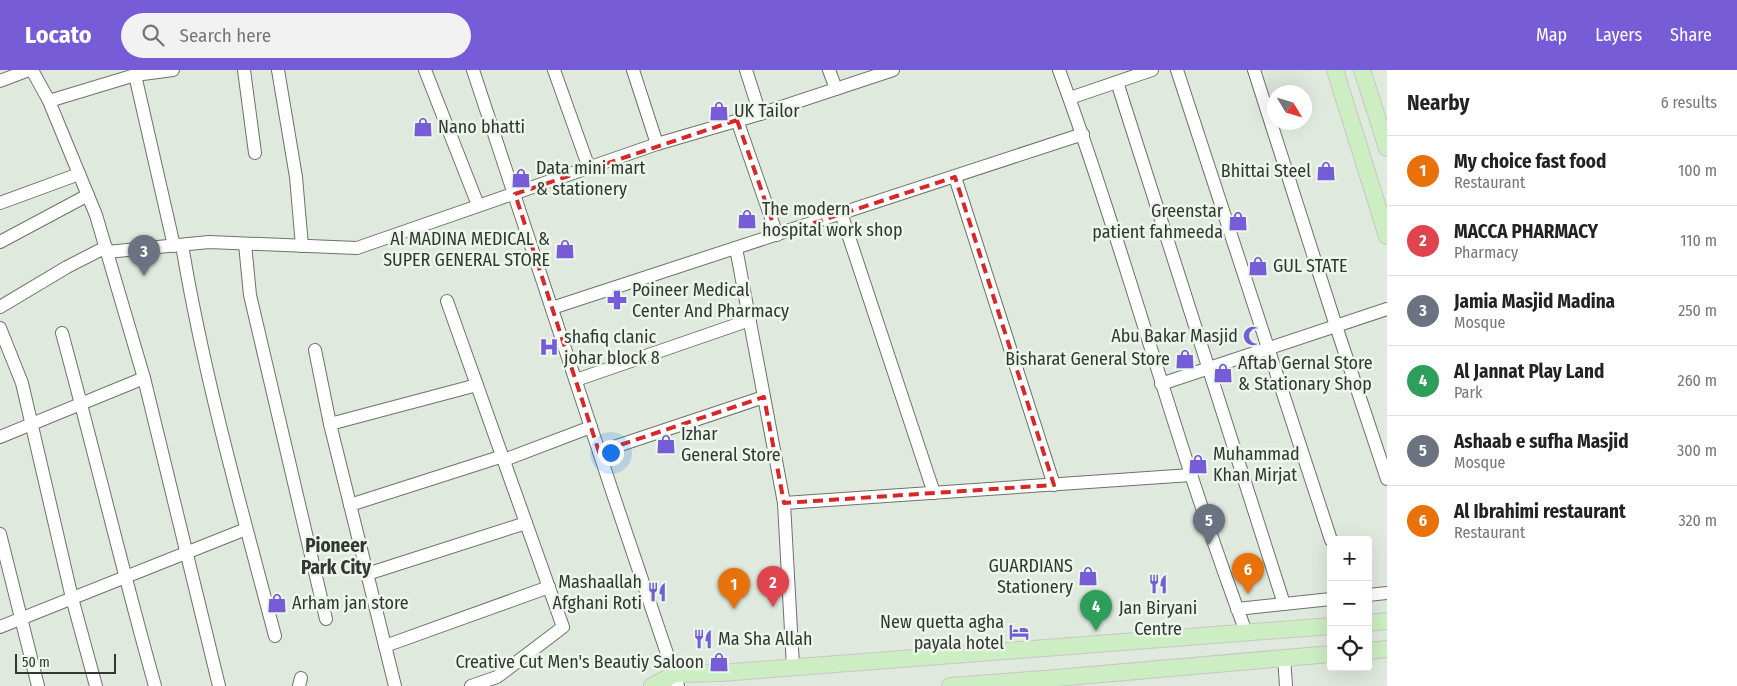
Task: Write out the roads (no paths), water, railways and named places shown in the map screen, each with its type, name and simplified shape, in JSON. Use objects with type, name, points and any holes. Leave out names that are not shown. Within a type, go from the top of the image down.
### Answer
[{"type":"main road","points":[[1335,70],[1387,236]]},
{"type":"main road","points":[[1362,70],[1387,148]]},
{"type":"main road","points":[[1372,623],[1387,621]]},
{"type":"main road","points":[[652,686],[677,680],[792,667],[1327,626]]},
{"type":"main road","points":[[1372,651],[1387,649]]},
{"type":"main road","points":[[950,686],[1045,683],[1284,657],[1327,654]]},
{"type":"street","points":[[0,81],[30,70],[49,101],[96,215],[144,378],[218,686]]},
{"type":"street","points":[[49,101],[134,75],[173,70]]},
{"type":"street","points":[[244,70],[255,153]]},
{"type":"street","points":[[278,70],[296,177],[302,246]]},
{"type":"street","points":[[425,70],[478,205]]},
{"type":"street","points":[[474,70],[599,452],[677,680]]},
{"type":"street","points":[[554,70],[589,168]]},
{"type":"street","points":[[633,70],[657,144]]},
{"type":"street","points":[[746,70],[760,114]]},
{"type":"street","points":[[829,70],[836,89]]},
{"type":"street","points":[[0,307],[67,267],[106,250],[209,242],[357,248],[657,144],[760,114],[893,70]]},
{"type":"street","points":[[1059,70],[1083,134],[1191,475],[1246,632]]},
{"type":"street","points":[[1070,98],[1152,70]]},
{"type":"street","points":[[1177,70],[1330,536]]},
{"type":"street","points":[[1254,70],[1387,479]]},
{"type":"street","points":[[134,75],[178,245],[246,529],[275,636]]},
{"type":"street","points":[[1117,82],[1284,604]]},
{"type":"street","points":[[737,120],[776,235]]},
{"type":"street","points":[[552,308],[1083,134]]},
{"type":"street","points":[[0,203],[79,174]]},
{"type":"street","points":[[955,177],[1054,485]]},
{"type":"street","points":[[0,242],[88,195]]},
{"type":"street","points":[[841,213],[934,493]]},
{"type":"street","points":[[245,244],[250,295],[326,619]]},
{"type":"street","points":[[736,248],[784,503],[792,667]]},
{"type":"street","points":[[447,301],[563,627],[497,677],[471,686]]},
{"type":"street","points":[[1161,384],[1387,309]]},
{"type":"street","points":[[576,380],[750,320]]},
{"type":"street","points":[[0,328],[22,383],[72,598],[96,686]]},
{"type":"street","points":[[62,333],[155,686]]},
{"type":"street","points":[[315,350],[330,424],[396,686]]},
{"type":"street","points":[[0,437],[144,378]]},
{"type":"street","points":[[330,424],[477,385]]},
{"type":"street","points":[[599,452],[764,397]]},
{"type":"street","points":[[350,505],[503,458],[591,427]]},
{"type":"street","points":[[784,503],[1191,475]]},
{"type":"street","points":[[367,574],[526,523]]},
{"type":"street","points":[[0,627],[246,529]]},
{"type":"street","points":[[0,534],[38,686]]},
{"type":"street","points":[[386,646],[549,587]]},
{"type":"street","points":[[1372,595],[1387,593]]},
{"type":"street","points":[[1237,609],[1327,599]]},
{"type":"street","points":[[1284,657],[1286,686]]},
{"type":"street","points":[[298,686],[301,678],[303,686]]},
{"type":"place","name":"UK Tailor","points":[[719,111]]},
{"type":"place","name":"Nano bhatti","points":[[423,127]]},
{"type":"place","name":"Bhittai Steel","points":[[1326,171]]},
{"type":"place","name":"Data mini mart & stationery","points":[[521,178]]},
{"type":"place","name":"The modern hospital work shop","points":[[747,219]]},
{"type":"place","name":"Greenstar patient fahmeeda","points":[[1238,221]]},
{"type":"place","name":"Al MADINA MEDICAL & SUPER GENERAL STORE","points":[[565,249]]},
{"type":"place","name":"GUL STATE","points":[[1258,266]]},
{"type":"place","name":"Jamia Masjid Madina","points":[[144,276]]},
{"type":"place","name":"Poineer Medical Center And Pharmacy","points":[[617,300]]},
{"type":"place","name":"Abu Bakar Masjid","points":[[1253,336]]},
{"type":"place","name":"shafiq clanic johar block 8","points":[[549,347]]},
{"type":"place","name":"Bisharat General Store","points":[[1185,359]]},
{"type":"place","name":"Aftab Gernal Store & Stationary Shop","points":[[1223,373]]},
{"type":"place","name":"Izhar General Store","points":[[666,444]]},
{"type":"place","name":"Muhammad Khan Mirjat","points":[[1198,464]]},
{"type":"place","name":"Ashaab e sufha Masjid","points":[[1209,545]]},
{"type":"place","name":"GUARDIANS Stationery","points":[[1088,576]]},
{"type":"place","name":"Jan Biryani Centre","points":[[1158,584]]},
{"type":"place","name":"Mashaallah Afghani Roti","points":[[657,592]]},
{"type":"place","name":"Al Ibrahimi restaurant","points":[[1248,594]]},
{"type":"place","name":"Arham jan store","points":[[277,603]]},
{"type":"place","name":"MACCA PHARMACY","points":[[773,607]]},
{"type":"place","name":"My choice fast food","points":[[734,609]]},
{"type":"place","name":"Al Jannat Play Land","points":[[1096,631]]},
{"type":"place","name":"New quetta agha payala hotel","points":[[1019,632]]},
{"type":"place","name":"Ma Sha Allah","points":[[703,639]]},
{"type":"place","name":"Creative Cut Men's Beautiy Saloon","points":[[719,662]]},
{"type":"district","name":"Pioneer Park City","points":[[336,556]]}]
